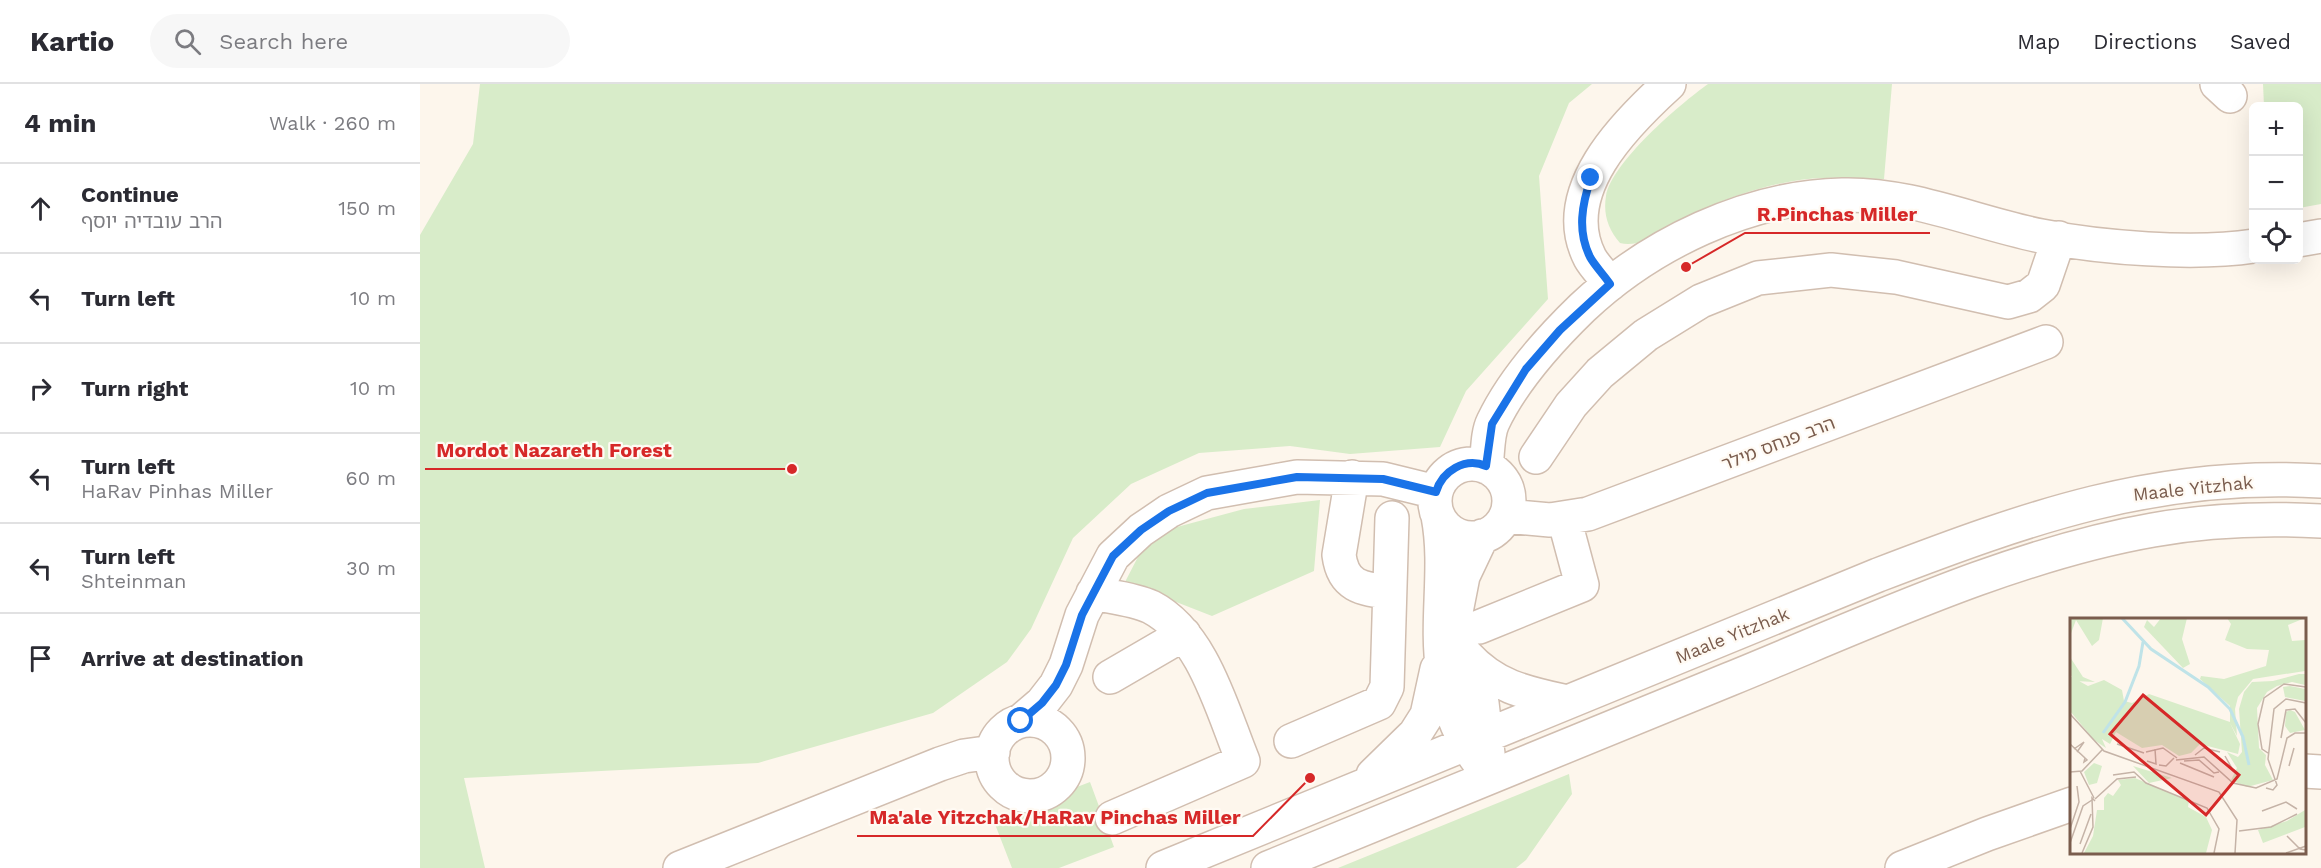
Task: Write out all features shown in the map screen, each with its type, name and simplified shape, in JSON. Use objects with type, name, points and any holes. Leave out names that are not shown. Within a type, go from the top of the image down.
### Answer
[{"type":"street","points":[[1610,284],[1590,258],[1582,223],[1583,202],[1591,178],[1613,142],[1643,108],[1670,84]]},
{"type":"street","points":[[1486,466],[1492,424],[1526,369],[1560,330],[1610,284],[1645,260],[1694,232],[1737,214],[1790,201],[1843,195],[1891,199],[2042,236],[2115,246],[2177,249],[2249,246]]},
{"type":"street","points":[[2303,239],[2321,236]]},
{"type":"street","points":[[1536,456],[1571,405],[1600,373],[1646,335],[1701,301],[1758,278],[1831,270],[1896,278],[2008,302],[2029,296],[2043,285],[2059,238]]},
{"type":"street","name":"הרב פנחס מילר","points":[[1494,526],[1588,514],[2046,342]]},
{"type":"street","points":[[1359,788],[1415,734],[1427,715],[1461,641],[1443,542],[1437,504],[1445,475],[1456,467],[1468,464],[1486,466],[1503,479],[1508,491],[1509,504],[1463,576],[1458,595],[1455,617],[1457,637],[1461,641],[1476,666],[1493,679],[1518,691],[1567,702]]},
{"type":"street","points":[[1066,665],[1064,740],[1068,752],[1068,764],[1064,776],[1046,793],[1034,796],[1022,795],[1010,790],[994,771],[993,752],[1000,735],[1042,703],[1056,685],[1066,665],[1082,615],[1113,556],[1141,530],[1169,511],[1207,493],[1297,477],[1352,477],[1383,479],[1437,504],[1452,532],[1463,537],[1494,526]]},
{"type":"street","points":[[1352,477],[1339,555],[1341,567],[1347,579],[1366,590],[1389,592]]},
{"type":"street","name":"Maale Yitzhak","points":[[1163,868],[1878,575],[2046,514],[2148,490],[2188,484],[2250,480],[2321,481]]},
{"type":"street","points":[[1291,741],[1379,704],[1387,687],[1392,518]]},
{"type":"street","points":[[1490,777],[1476,739],[1449,703],[1442,672],[1461,641],[1582,585],[1564,518]]},
{"type":"street","name":"Maale Yitzhak","points":[[1268,868],[1892,613],[2058,552],[2155,529],[2202,523],[2251,520],[2321,521]]},
{"type":"street","points":[[1093,593],[1151,607],[1184,634],[1202,660],[1243,761],[1112,818]]},
{"type":"street","points":[[1110,677],[1184,634]]},
{"type":"street","points":[[1021,721],[1034,720],[1045,723],[1056,730],[1064,740]]},
{"type":"street","points":[[680,868],[940,764],[963,756],[993,752]]},
{"type":"street","points":[[2306,771],[2321,772]]},
{"type":"street","points":[[1902,868],[1987,834],[2070,805]]},
{"type":"green space","points":[[480,84],[1592,84],[1569,103],[1539,176],[1548,299],[1466,391],[1440,447],[1350,454],[1290,446],[1199,453],[1131,484],[1073,538],[1031,629],[1007,662],[933,713],[758,763],[464,778],[485,868],[420,868],[420,235],[473,144]]},
{"type":"green space","points":[[1708,84],[1892,84],[1884,179],[1824,178],[1778,184],[1747,192],[1703,209],[1651,238],[1630,244],[1620,243],[1612,232],[1606,215],[1606,196],[1611,182],[1649,135]]},
{"type":"green space","points":[[2263,84],[2321,84],[2321,204],[2303,207],[2303,102],[2264,102]]},
{"type":"green space","points":[[1320,500],[1314,571],[1212,616],[1125,582],[1140,553],[1162,531],[1244,509]]},
{"type":"green space","points":[[1569,774],[1572,794],[1526,860],[1516,868],[1338,868]]},
{"type":"green space","points":[[1090,782],[1114,847],[1059,868],[1012,868],[993,819]]},
{"type":"place","name":"R.Pinchas Miller","points":[[1686,267]]},
{"type":"place","name":"Mordot Nazareth Forest","points":[[792,469]]},
{"type":"place","name":"Ma'ale Yitzchak/HaRav Pinchas Miller","points":[[1310,778]]},
{"type":"route","points":[[1021,721],[1042,703],[1056,685],[1066,665],[1082,615],[1113,556],[1141,530],[1169,511],[1207,493],[1297,477],[1383,479],[1436,492],[1445,475],[1456,467],[1468,464],[1486,466],[1492,424],[1526,369],[1560,330],[1610,284],[1590,258],[1585,242],[1582,223],[1583,202],[1591,178]]}]
